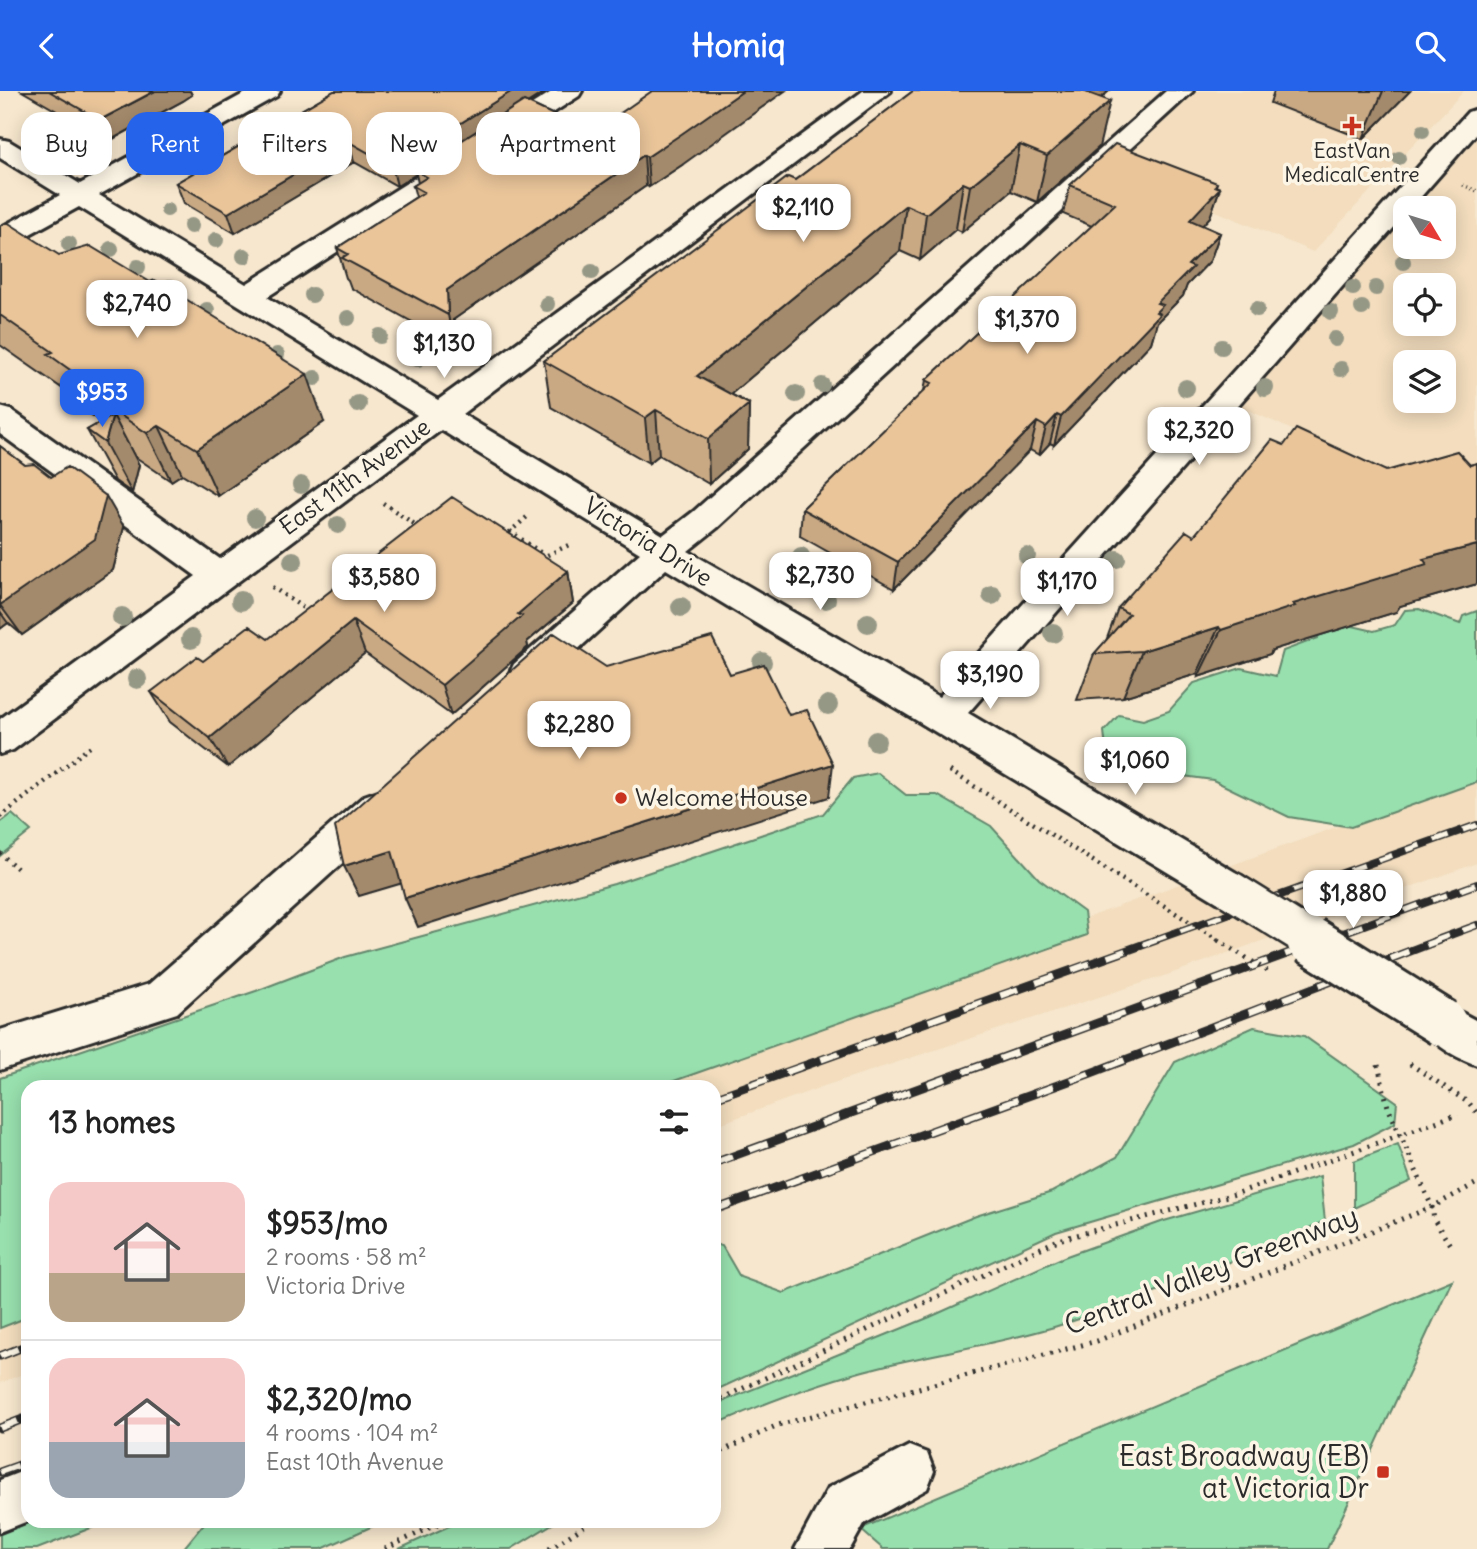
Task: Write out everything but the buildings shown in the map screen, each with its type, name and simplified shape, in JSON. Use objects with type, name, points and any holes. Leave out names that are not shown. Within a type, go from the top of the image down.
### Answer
[{"type":"street","points":[[0,239],[267,91]]},
{"type":"street","points":[[246,297],[570,91]]},
{"type":"street","name":"East 11th Avenue","points":[[0,739],[879,91]]},
{"type":"street","points":[[501,697],[665,551],[705,520],[1181,91]]},
{"type":"street","points":[[943,717],[1477,117]]},
{"type":"street","name":"Victoria Drive","points":[[0,147],[665,551],[1008,755],[1460,1034]]},
{"type":"street","points":[[0,418],[13,445],[220,576]]},
{"type":"street","points":[[0,1050],[162,999],[400,787]]},
{"type":"street","points":[[821,1549],[846,1506],[909,1471]]},
{"type":"street","points":[[0,1506],[21,1498]]},
{"type":"path","points":[[383,503],[426,531]]},
{"type":"path","points":[[498,542],[527,517]]},
{"type":"path","points":[[510,531],[544,555]]},
{"type":"path","points":[[535,564],[544,555],[571,544]]},
{"type":"path","points":[[272,587],[317,618]]},
{"type":"path","points":[[0,817],[91,746]]},
{"type":"path","points":[[950,771],[1279,978]]},
{"type":"path","points":[[0,852],[20,871]]},
{"type":"path","points":[[1406,1061],[1469,1103],[1477,1113]]},
{"type":"path","points":[[1378,1065],[1388,1107],[1432,1207],[1434,1220],[1452,1248]]},
{"type":"path","points":[[721,1399],[1058,1240],[1235,1194],[1458,1114]]},
{"type":"path","name":"Central Valley Greenway","points":[[721,1452],[778,1425],[1097,1341],[1432,1207],[1477,1183]]},
{"type":"path","points":[[386,1549],[430,1528]]},
{"type":"path","points":[[549,1549],[581,1528]]},
{"type":"shaded area","points":[[1196,91],[1464,91],[1313,252],[1111,167]]},
{"type":"shaded area","points":[[1477,134],[1477,514],[1235,404],[1393,227],[1393,259],[1456,259],[1456,196],[1421,196]]},
{"type":"shaded area","points":[[1477,776],[1477,863],[1170,974],[824,1086],[721,1123],[721,1080],[629,1080],[976,958]]},
{"type":"shaded area","points":[[21,1300],[21,1375],[0,1383],[0,1308]]},
{"type":"green space","points":[[1419,609],[1460,624],[1463,616],[1477,611],[1477,782],[1351,827],[1289,817],[1213,780],[1168,774],[1106,749],[1104,731],[1119,715],[1143,720],[1169,711],[1194,683],[1241,668],[1276,676],[1283,651],[1318,638],[1316,627],[1331,621],[1374,631],[1395,625],[1405,610]]},
{"type":"green space","points":[[878,773],[906,795],[937,795],[991,826],[1039,879],[1084,912],[1087,935],[677,1080],[21,1080],[21,1320],[0,1328],[0,1078],[256,991],[345,957],[614,884],[823,814],[853,778]]},
{"type":"green space","points":[[12,814],[31,831],[0,856],[0,823]]},
{"type":"green space","points":[[1254,1027],[1304,1036],[1397,1102],[1395,1123],[1354,1144],[1056,1232],[721,1388],[721,1246],[740,1277],[784,1293],[976,1216],[1052,1192],[1117,1157],[1175,1062]]},
{"type":"green space","points":[[1398,1144],[1411,1181],[1354,1208],[1354,1161]]},
{"type":"green space","points":[[1320,1176],[1325,1221],[1225,1264],[1123,1304],[1054,1327],[858,1373],[795,1393],[721,1422],[721,1402],[930,1317],[1064,1257],[1164,1221]]},
{"type":"green space","points":[[1452,1280],[1327,1549],[883,1549],[860,1529]]},
{"type":"green space","points":[[0,1514],[21,1519],[21,1528],[91,1528],[37,1549],[0,1549]]},
{"type":"green space","points":[[200,1528],[368,1528],[322,1549],[183,1549]]},
{"type":"green space","points":[[445,1528],[546,1528],[511,1549],[399,1549]]},
{"type":"railway","points":[[1152,941],[1477,825]]},
{"type":"railway","points":[[1320,941],[1477,884]]},
{"type":"railway","points":[[1434,941],[1477,925]]},
{"type":"railway","points":[[721,1095],[1156,940]]},
{"type":"railway","points":[[721,1160],[1325,940]]},
{"type":"railway","points":[[721,1207],[1091,1073],[1439,940]]},
{"type":"railway","points":[[0,1356],[21,1348]]},
{"type":"railway","points":[[0,1428],[21,1420]]},
{"type":"railway","points":[[0,1472],[21,1464]]},
{"type":"place","name":"EastVan MedicalCentre","points":[[1352,126]]},
{"type":"place","name":"Welcome House","points":[[621,798]]},
{"type":"place","name":"East Broadway (EB) at Victoria Dr","points":[[1383,1472]]}]
